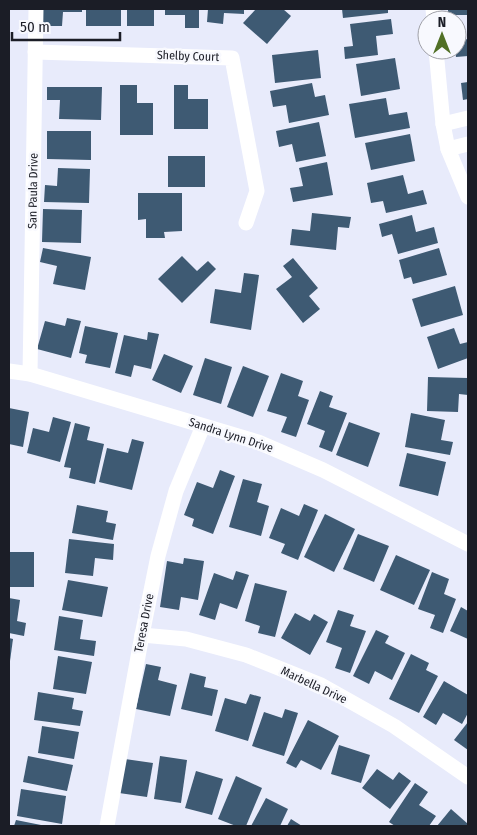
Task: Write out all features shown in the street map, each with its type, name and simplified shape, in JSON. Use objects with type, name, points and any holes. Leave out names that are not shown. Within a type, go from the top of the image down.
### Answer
[{"type":"street","name":"San Paula Drive","points":[[30,374],[36,9]]},
{"type":"street","name":"Shelby Court","points":[[35,52],[232,58],[256,191],[246,223]]},
{"type":"street","points":[[437,60],[443,124],[448,148],[468,197]]},
{"type":"street","points":[[443,124],[468,118]]},
{"type":"street","points":[[448,148],[468,144]]},
{"type":"street","name":"Sandra Lynn Drive","points":[[9,371],[30,374],[258,442],[323,470],[468,541]]},
{"type":"street","name":"Teresa Drive","points":[[107,826],[158,556],[176,490],[203,426]]},
{"type":"street","name":"Marbella Drive","points":[[142,635],[186,639],[246,655],[321,686],[394,726],[468,777]]},
{"type":"building","points":[[43,9],[82,9],[82,12],[63,12],[62,26],[43,26]]},
{"type":"building","points":[[86,9],[121,9],[121,26],[86,26]]},
{"type":"building","points":[[127,9],[154,9],[154,26],[127,26]]},
{"type":"building","points":[[165,9],[199,9],[199,28],[185,28],[185,15],[165,15]]},
{"type":"building","points":[[208,9],[244,9],[244,14],[224,13],[223,24],[207,22]]},
{"type":"building","points":[[256,9],[283,9],[291,16],[267,44],[243,23]]},
{"type":"building","points":[[342,9],[388,9],[388,13],[343,18]]},
{"type":"building","points":[[468,9],[468,15],[467,10],[448,10]]},
{"type":"building","points":[[391,19],[393,34],[376,36],[378,55],[345,59],[344,47],[353,46],[350,24]]},
{"type":"building","points":[[467,39],[468,39],[467,56]]},
{"type":"building","points":[[318,50],[321,78],[275,83],[272,55]]},
{"type":"building","points":[[395,58],[400,89],[361,96],[356,64]]},
{"type":"building","points":[[468,82],[468,99],[463,100],[461,83]]},
{"type":"building","points":[[312,83],[315,97],[325,95],[329,115],[289,123],[286,105],[273,107],[270,91]]},
{"type":"building","points":[[120,85],[137,85],[137,103],[153,103],[153,135],[120,135]]},
{"type":"building","points":[[174,85],[188,85],[188,99],[208,99],[208,129],[174,129]]},
{"type":"building","points":[[47,87],[102,87],[101,120],[59,119],[60,100],[47,100]]},
{"type":"building","points":[[386,98],[389,115],[407,112],[410,128],[355,138],[349,104]]},
{"type":"building","points":[[319,122],[326,156],[296,162],[292,144],[279,147],[276,131]]},
{"type":"building","points":[[47,131],[91,131],[91,160],[47,159]]},
{"type":"building","points":[[410,134],[415,161],[371,170],[365,143]]},
{"type":"building","points":[[168,156],[205,156],[205,187],[168,187]]},
{"type":"building","points":[[327,162],[333,195],[293,202],[290,188],[303,186],[299,168]]},
{"type":"building","points":[[58,168],[90,169],[89,203],[44,202],[45,185],[57,186]]},
{"type":"building","points":[[403,175],[408,194],[423,190],[427,204],[386,213],[383,201],[371,203],[367,183]]},
{"type":"building","points":[[138,193],[182,193],[182,231],[164,232],[165,238],[146,238],[146,219],[138,220]]},
{"type":"building","points":[[43,209],[82,210],[81,243],[42,242]]},
{"type":"building","points":[[312,213],[351,217],[349,228],[338,227],[336,250],[290,245],[292,229],[310,231]]},
{"type":"building","points":[[412,215],[416,232],[434,227],[438,243],[398,254],[392,234],[382,237],[379,224]]},
{"type":"building","points":[[43,248],[91,257],[85,290],[53,284],[57,266],[40,262]]},
{"type":"building","points":[[439,248],[447,275],[413,284],[411,277],[404,279],[399,260]]},
{"type":"building","points":[[182,256],[197,271],[208,261],[216,269],[182,303],[158,279]]},
{"type":"building","points":[[293,258],[318,288],[309,296],[320,309],[303,323],[276,289],[292,277],[283,266]]},
{"type":"building","points":[[244,273],[259,275],[251,330],[210,323],[215,289],[241,293]]},
{"type":"building","points":[[455,286],[463,315],[421,327],[412,299]]},
{"type":"building","points":[[67,318],[81,321],[71,358],[37,349],[45,321],[65,326]]},
{"type":"building","points":[[85,326],[118,333],[110,368],[85,363],[87,355],[79,353]]},
{"type":"building","points":[[454,328],[460,344],[468,342],[468,358],[438,369],[427,337]]},
{"type":"building","points":[[148,332],[159,334],[151,369],[134,365],[131,377],[115,373],[124,335],[147,340]]},
{"type":"building","points":[[164,354],[193,366],[181,393],[152,380]]},
{"type":"building","points":[[205,358],[232,367],[221,404],[193,395]]},
{"type":"building","points":[[243,366],[269,376],[253,417],[227,407]]},
{"type":"building","points":[[281,373],[303,381],[298,396],[309,400],[296,437],[281,432],[287,417],[267,411]]},
{"type":"building","points":[[428,377],[468,378],[468,395],[459,394],[458,412],[427,411]]},
{"type":"building","points":[[320,391],[333,396],[329,407],[347,413],[332,452],[319,447],[325,431],[307,424]]},
{"type":"building","points":[[9,408],[29,412],[23,447],[9,444]]},
{"type":"building","points":[[411,413],[445,420],[441,440],[453,442],[450,455],[405,447]]},
{"type":"building","points":[[53,417],[71,422],[60,462],[27,453],[33,428],[49,432]]},
{"type":"building","points":[[349,422],[380,433],[368,467],[336,455]]},
{"type":"building","points":[[75,423],[90,427],[87,440],[104,444],[95,484],[69,478],[71,468],[64,467]]},
{"type":"building","points":[[132,439],[144,442],[132,490],[99,482],[107,448],[128,453]]},
{"type":"building","points":[[407,453],[446,462],[438,496],[399,486]]},
{"type":"building","points":[[220,470],[235,476],[213,534],[192,526],[194,519],[184,515],[197,482],[213,488]]},
{"type":"building","points":[[243,479],[262,484],[257,502],[269,506],[261,536],[229,527]]},
{"type":"building","points":[[304,504],[318,510],[298,560],[281,553],[285,544],[269,538],[281,508],[299,516]]},
{"type":"building","points":[[77,505],[108,511],[106,522],[116,524],[113,540],[72,533]]},
{"type":"building","points":[[325,514],[355,529],[334,572],[304,557]]},
{"type":"building","points":[[358,534],[389,546],[374,582],[343,569]]},
{"type":"building","points":[[69,539],[114,544],[113,560],[95,558],[93,576],[65,573]]},
{"type":"building","points":[[9,552],[34,552],[34,587],[9,587]]},
{"type":"building","points":[[396,555],[430,570],[414,605],[380,590]]},
{"type":"building","points":[[184,558],[204,561],[198,600],[181,597],[179,610],[160,607],[167,561],[183,564]]},
{"type":"building","points":[[236,571],[249,575],[237,609],[220,603],[215,620],[199,615],[214,573],[233,580]]},
{"type":"building","points":[[432,572],[449,579],[444,594],[456,599],[443,633],[430,628],[435,615],[418,609]]},
{"type":"building","points":[[68,580],[108,587],[102,617],[62,610]]},
{"type":"building","points":[[255,583],[287,591],[275,637],[258,633],[260,626],[245,621]]},
{"type":"building","points":[[9,598],[20,600],[17,621],[26,623],[24,636],[9,633]]},
{"type":"building","points":[[461,607],[468,611],[468,639],[450,631]]},
{"type":"building","points":[[338,610],[354,615],[350,626],[366,631],[350,673],[335,668],[342,648],[326,642]]},
{"type":"building","points":[[295,613],[310,621],[314,614],[328,622],[310,655],[281,638]]},
{"type":"building","points":[[59,616],[83,620],[80,639],[96,641],[94,656],[54,650]]},
{"type":"building","points":[[376,630],[389,636],[385,643],[405,653],[392,680],[375,671],[369,684],[353,676]]},
{"type":"building","points":[[9,638],[13,639],[10,661],[9,661]]},
{"type":"building","points":[[411,654],[429,663],[426,670],[438,676],[419,713],[389,699]]},
{"type":"building","points":[[58,656],[92,662],[86,694],[53,689]]},
{"type":"building","points":[[146,664],[161,667],[158,680],[177,685],[170,716],[136,709]]},
{"type":"building","points":[[190,673],[206,677],[204,687],[218,690],[212,716],[181,709]]},
{"type":"building","points":[[444,681],[468,695],[468,713],[462,724],[443,713],[436,725],[423,717]]},
{"type":"building","points":[[38,692],[74,698],[72,709],[83,711],[80,726],[34,720]]},
{"type":"building","points":[[250,694],[261,697],[248,741],[215,731],[225,698],[246,704]]},
{"type":"building","points":[[285,709],[298,713],[284,756],[252,746],[264,712],[282,718]]},
{"type":"building","points":[[308,720],[339,736],[321,770],[301,760],[296,768],[286,763]]},
{"type":"building","points":[[468,722],[468,750],[454,740]]},
{"type":"building","points":[[42,726],[79,732],[74,759],[38,753]]},
{"type":"building","points":[[339,745],[370,755],[361,783],[331,774]]},
{"type":"building","points":[[28,756],[73,765],[67,791],[23,782]]},
{"type":"building","points":[[160,756],[187,760],[181,803],[154,799]]},
{"type":"building","points":[[125,759],[153,763],[147,797],[119,793]]},
{"type":"building","points":[[377,769],[393,780],[399,772],[411,781],[390,809],[362,788]]},
{"type":"building","points":[[196,771],[223,779],[212,815],[185,808]]},
{"type":"building","points":[[236,776],[262,788],[246,826],[236,826],[218,819]]},
{"type":"building","points":[[415,783],[428,792],[419,805],[436,816],[429,826],[395,826],[389,822]]},
{"type":"building","points":[[21,789],[66,796],[62,824],[17,816]]},
{"type":"building","points":[[266,798],[288,809],[280,826],[251,826]]},
{"type":"building","points":[[451,809],[468,824],[468,826],[437,826]]},
{"type":"building","points":[[291,819],[302,826],[287,826]]},
{"type":"building","points":[[16,820],[41,825],[41,826],[14,826]]}]
